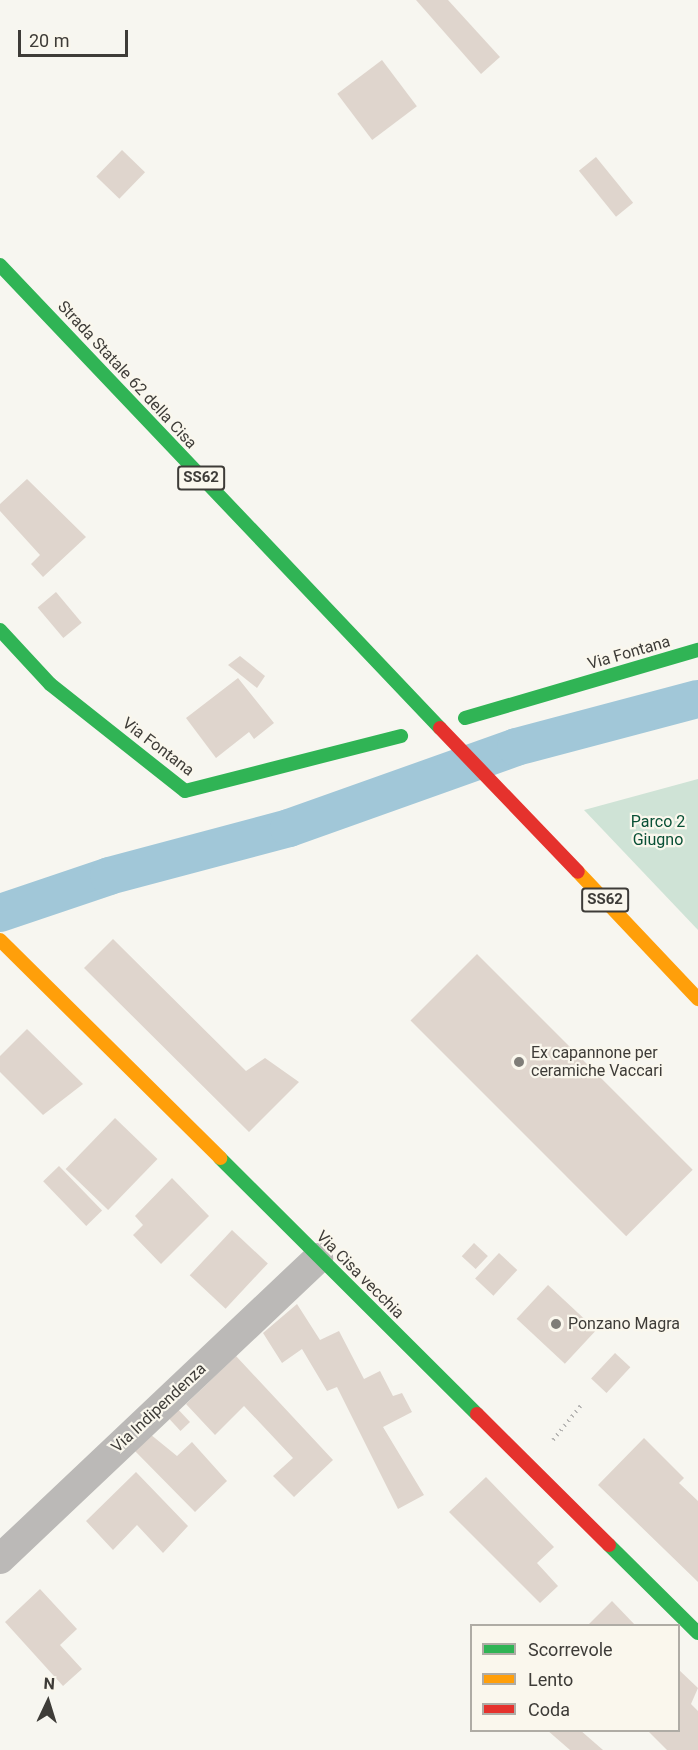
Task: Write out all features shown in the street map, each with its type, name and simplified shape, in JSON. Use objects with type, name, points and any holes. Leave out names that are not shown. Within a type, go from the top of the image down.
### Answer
[{"type":"street","name":"Strada Statale 62 della Cisa","points":[[0,265],[402,692],[511,801],[698,999]]},
{"type":"street","name":"Via Fontana","points":[[0,630],[50,684],[185,790],[401,736]]},
{"type":"street","name":"Via Fontana","points":[[465,718],[698,650]]},
{"type":"street","name":"Via Cisa vecchia","points":[[4,953],[318,1258],[698,1633]]},
{"type":"street","name":"Via Indipendenza","points":[[0,1559],[318,1258]]},
{"type":"path","points":[[542,1479],[554,1437],[582,1404]]},
{"type":"green space","name":"Parco 2 Giugno","points":[[698,779],[698,930],[584,810]]},
{"type":"building","points":[[416,0],[448,0],[500,57],[481,74]]},
{"type":"building","points":[[382,60],[417,106],[372,140],[337,94]]},
{"type":"building","points":[[122,150],[145,172],[119,199],[96,177]]},
{"type":"building","points":[[596,157],[633,203],[616,217],[579,171]]},
{"type":"building","points":[[27,479],[86,537],[43,577],[31,564],[40,555],[0,511],[0,504]]},
{"type":"building","points":[[56,592],[82,623],[63,638],[38,607]]},
{"type":"building","points":[[240,656],[265,676],[257,688],[228,665]]},
{"type":"building","points":[[238,678],[274,723],[254,739],[249,732],[216,758],[186,718]]},
{"type":"building","points":[[113,939],[246,1071],[265,1058],[299,1082],[249,1132],[84,968]]},
{"type":"building","name":"Ex capannone per ceramiche Vaccari","points":[[477,954],[693,1170],[626,1236],[411,1020]]},
{"type":"building","points":[[27,1029],[83,1084],[43,1115],[0,1072],[0,1056]]},
{"type":"building","points":[[115,1118],[157,1159],[108,1210],[66,1169]]},
{"type":"building","points":[[59,1166],[102,1211],[86,1226],[43,1181]]},
{"type":"building","points":[[172,1178],[209,1216],[161,1264],[133,1235],[143,1225],[135,1216]]},
{"type":"building","points":[[232,1230],[268,1263],[226,1309],[190,1275]]},
{"type":"building","points":[[474,1243],[488,1256],[476,1269],[462,1256]]},
{"type":"building","points":[[499,1253],[517,1270],[493,1296],[475,1279]]},
{"type":"building","name":"Ponzano Magra","points":[[548,1285],[596,1330],[565,1364],[517,1319]]},
{"type":"building","points":[[297,1304],[320,1340],[339,1331],[364,1379],[380,1371],[393,1396],[402,1393],[412,1412],[383,1427],[424,1495],[398,1509],[337,1387],[327,1391],[302,1349],[282,1363],[263,1333]]},
{"type":"building","points":[[615,1353],[630,1367],[606,1393],[591,1379]]},
{"type":"building","points":[[236,1356],[333,1460],[294,1497],[273,1476],[293,1458],[244,1406],[215,1435],[186,1404]]},
{"type":"building","points":[[175,1406],[190,1422],[180,1431],[165,1415]]},
{"type":"building","points":[[150,1434],[177,1456],[192,1442],[227,1481],[195,1512],[133,1449]]},
{"type":"building","points":[[644,1438],[684,1478],[679,1483],[698,1501],[698,1582],[598,1485]]},
{"type":"building","points":[[136,1472],[188,1526],[163,1553],[137,1525],[113,1550],[86,1521]]},
{"type":"building","points":[[486,1477],[554,1547],[537,1563],[558,1586],[540,1603],[449,1512]]},
{"type":"building","points":[[40,1589],[77,1629],[60,1645],[82,1669],[63,1686],[5,1622]]},
{"type":"building","points":[[612,1601],[634,1624],[589,1624]]},
{"type":"building","points":[[680,1671],[698,1688],[691,1704],[698,1711],[698,1750],[667,1750],[649,1732],[680,1732]]},
{"type":"building","points":[[549,1732],[582,1732],[603,1750],[570,1750]]},
{"type":"waterway","points":[[0,913],[109,876],[289,828],[516,747],[698,699]]},
{"type":"traffic: fast","points":[[0,265],[440,728]]},
{"type":"traffic: fast","points":[[0,630],[50,684],[185,791],[401,736]]},
{"type":"traffic: fast","points":[[465,718],[698,650]]},
{"type":"traffic: fast","points":[[220,1158],[477,1414]]},
{"type":"traffic: fast","points":[[609,1545],[698,1633]]},
{"type":"traffic: slow","points":[[578,872],[698,999]]},
{"type":"traffic: slow","points":[[0,940],[220,1158]]},
{"type":"traffic: jam","points":[[440,728],[578,872]]},
{"type":"traffic: jam","points":[[477,1414],[609,1545]]},
{"type":"place","name":"Ex capannone per ceramiche Vaccari","points":[[519,1062]]},
{"type":"place","name":"Ponzano Magra","points":[[556,1324]]}]
